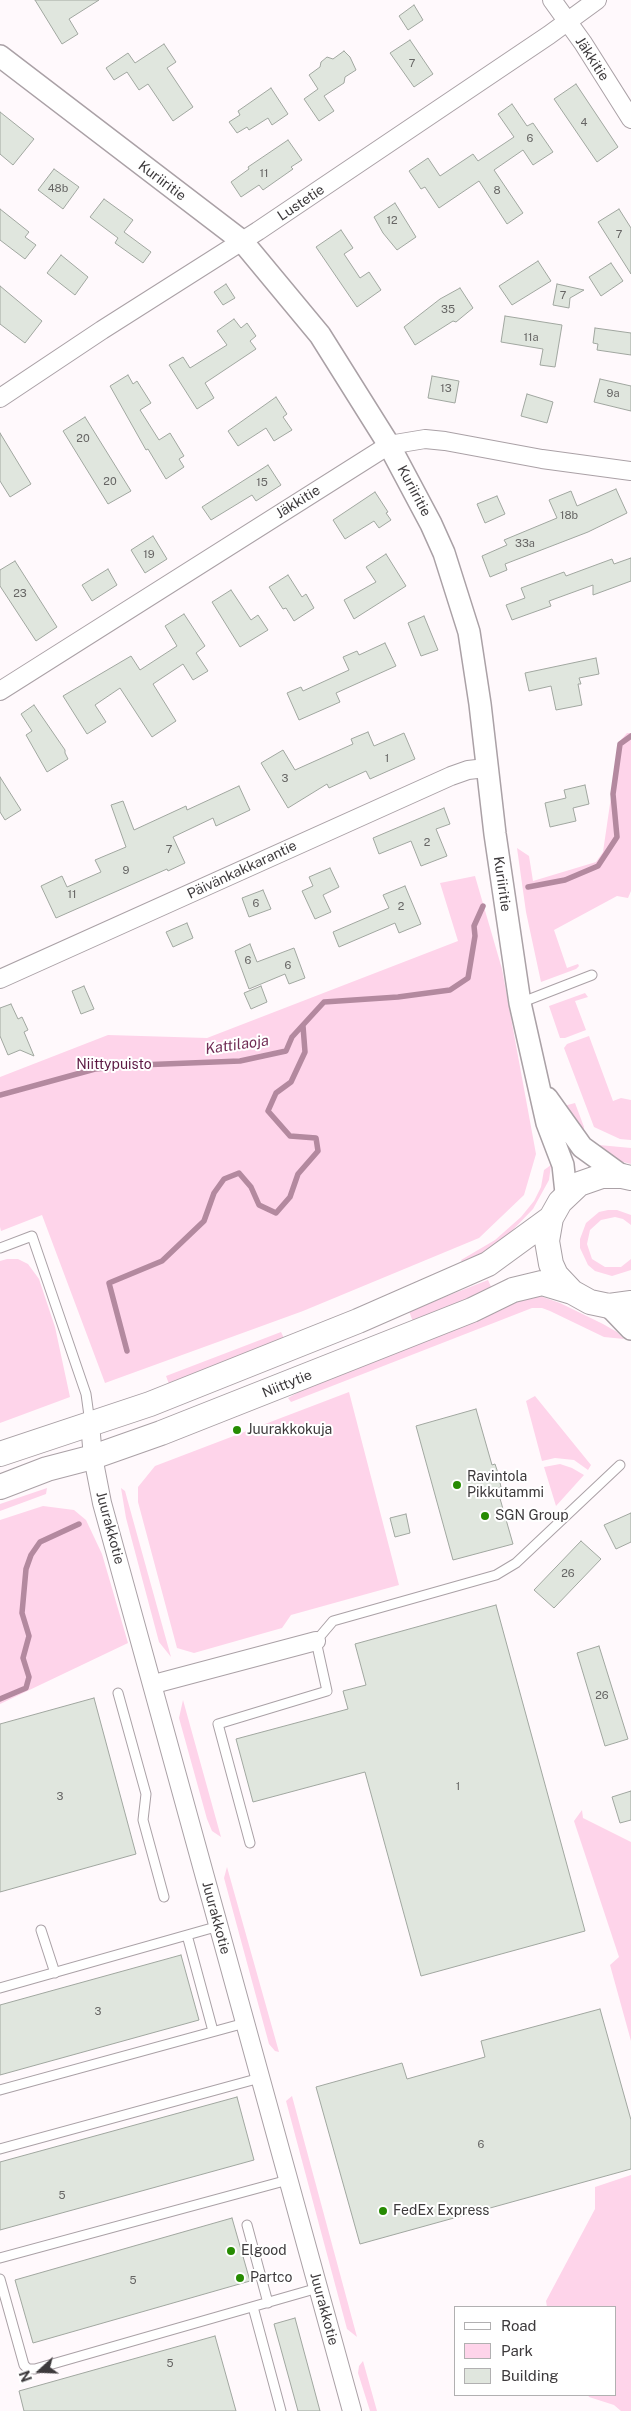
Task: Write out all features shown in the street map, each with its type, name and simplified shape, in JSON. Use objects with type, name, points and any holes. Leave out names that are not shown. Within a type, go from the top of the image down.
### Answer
[{"type":"main road","points":[[0,1454],[150,1404],[358,1322],[456,1279],[488,1264],[551,1218],[566,1194],[588,1179],[602,1176],[627,1177]]},
{"type":"main road","points":[[551,1218],[547,1241],[551,1264],[556,1275],[572,1292],[590,1302],[620,1304]]},
{"type":"main road","name":"Niittytie","points":[[0,1487],[47,1468],[93,1457],[161,1434],[472,1310],[513,1290],[542,1283],[572,1292]]},
{"type":"street","name":"Jäkkitie","points":[[552,0],[631,119]]},
{"type":"street","name":"Lustetie","points":[[0,398],[242,241],[597,0]]},
{"type":"street","name":"Kuriiritie","points":[[0,56],[242,241],[320,335],[389,445],[432,524],[461,602],[474,662],[486,768],[520,1003],[547,1123],[562,1165],[566,1194]]},
{"type":"street","name":"Jäkkitie","points":[[0,691],[389,445],[425,439],[445,441],[631,471]]},
{"type":"street","name":"Päivänkakkarantie","points":[[0,979],[451,776],[468,770],[486,768]]},
{"type":"street","name":"Kuriiritie","points":[[538,1084],[582,1148],[627,1177]]},
{"type":"street","points":[[620,1304],[631,1329]]},
{"type":"street","name":"Juurakkotie","points":[[90,1424],[93,1457],[102,1503],[154,1684],[352,2411]]},
{"type":"street","points":[[154,1684],[316,1641]]},
{"type":"lane","points":[[520,1003],[592,975]]},
{"type":"lane","points":[[0,1248],[32,1236],[86,1394],[90,1424]]},
{"type":"lane","points":[[250,1843],[218,1724],[327,1691],[316,1641],[333,1621],[496,1576],[516,1563],[620,1465]]},
{"type":"lane","points":[[118,1693],[146,1794],[143,1820],[164,1898]]},
{"type":"lane","points":[[0,1988],[219,1926]]},
{"type":"lane","points":[[40,1930],[55,1973]]},
{"type":"lane","points":[[186,1935],[213,2032]]},
{"type":"lane","points":[[0,2090],[245,2023]]},
{"type":"lane","points":[[0,2149],[260,2078]]},
{"type":"lane","points":[[0,2258],[288,2180]]},
{"type":"lane","points":[[247,2225],[268,2303]]},
{"type":"lane","points":[[0,2279],[24,2365],[28,2369],[34,2369],[318,2288]]},
{"type":"lane","points":[[253,2307],[281,2411]]},
{"type":"green space","points":[[627,733],[631,733],[631,891],[628,898],[617,896],[554,930],[567,968],[578,964],[579,966],[576,969],[541,982],[526,912],[517,848],[529,856],[533,881],[596,862],[603,852],[619,742]]},
{"type":"green space","name":"Niittypuisto","points":[[475,876],[502,969],[536,1154],[524,1195],[479,1238],[303,1311],[105,1383],[42,1215],[1,1231],[0,1077],[108,1035],[207,1038],[458,941],[440,883]]},
{"type":"green space","points":[[585,993],[588,997],[575,1001],[586,1030],[560,1038],[549,1006]]},
{"type":"green space","points":[[589,1036],[613,1101],[621,1098],[631,1100],[631,1140],[620,1139],[594,1127],[564,1048],[567,1044]]},
{"type":"green space","points":[[575,1103],[584,1127],[584,1134],[564,1106]]},
{"type":"green space","points":[[599,1145],[631,1148],[631,1164],[607,1158],[596,1147]]},
{"type":"green space","points":[[551,1165],[549,1180],[533,1209],[505,1238],[489,1250],[463,1264],[461,1260],[495,1240],[521,1217],[534,1201],[541,1187],[544,1170]]},
{"type":"green space","points":[[617,1210],[631,1215],[631,1225],[623,1219],[615,1217],[601,1220],[590,1230],[587,1244],[592,1259],[605,1267],[621,1267],[631,1259],[631,1270],[612,1276],[595,1271],[588,1265],[580,1248],[580,1239],[586,1223],[599,1212]]},
{"type":"green space","points":[[18,1259],[28,1264],[39,1279],[55,1327],[70,1397],[0,1423],[0,1261]]},
{"type":"green space","points":[[488,1280],[492,1289],[413,1322],[409,1311]]},
{"type":"green space","points":[[537,1295],[560,1303],[603,1324],[617,1332],[624,1339],[604,1337],[550,1311],[542,1308],[532,1308],[291,1402],[288,1398],[309,1386],[483,1318],[522,1298]]},
{"type":"green space","points":[[281,1332],[284,1338],[169,1384],[166,1376]]},
{"type":"green space","points":[[349,1392],[399,1585],[291,1615],[282,1628],[194,1653],[177,1648],[138,1502],[138,1487],[155,1466]]},
{"type":"green space","points":[[535,1396],[591,1465],[588,1470],[574,1460],[555,1458],[542,1461],[526,1401]]},
{"type":"green space","points":[[560,1464],[584,1475],[556,1506],[544,1467]]},
{"type":"green space","points":[[47,1488],[46,1494],[0,1511],[0,1504]]},
{"type":"green space","points":[[121,1488],[125,1491],[171,1657],[159,1642],[126,1518]]},
{"type":"green space","points":[[43,1506],[74,1510],[86,1520],[102,1554],[128,1643],[0,1704],[0,1520]]},
{"type":"green space","points":[[183,1700],[221,1837],[212,1831],[207,1819],[179,1718]]},
{"type":"green space","points":[[582,1810],[583,1818],[631,1842],[631,2041],[610,1965],[619,1957],[574,1821]]},
{"type":"green space","points":[[227,1867],[279,2052],[275,2051],[269,2044],[224,1878]]},
{"type":"green space","points":[[292,2096],[357,2337],[347,2329],[286,2101]]},
{"type":"green space","points":[[631,2175],[631,2411],[621,2411],[614,2405],[588,2396],[616,2396],[616,2306],[547,2306],[546,2301],[595,2209],[595,2187]]},
{"type":"green space","points":[[363,2361],[377,2411],[370,2411],[358,2373],[359,2366]]},
{"type":"building","points":[[35,0],[99,0],[69,19],[78,34],[62,44]]},
{"type":"building","points":[[414,5],[423,20],[408,30],[399,16]]},
{"type":"building","points":[[410,40],[433,74],[414,87],[390,53]]},
{"type":"building","points":[[164,44],[176,62],[167,68],[193,107],[173,121],[148,84],[139,90],[127,72],[114,80],[106,68],[128,53],[135,63]]},
{"type":"building","points":[[344,51],[350,57],[356,70],[345,77],[344,83],[324,96],[334,111],[319,121],[304,99],[318,89],[309,75],[320,67],[321,62],[327,57],[333,59]]},
{"type":"building","points":[[576,84],[618,147],[597,162],[554,99]]},
{"type":"building","points":[[271,88],[288,114],[272,125],[268,118],[249,130],[247,127],[237,133],[229,122],[240,115],[238,111]]},
{"type":"building","points":[[512,104],[527,126],[533,123],[553,152],[533,165],[523,150],[494,170],[523,213],[507,224],[479,181],[439,208],[425,187],[421,189],[409,171],[428,158],[440,176],[473,154],[478,161],[514,137],[498,114]]},
{"type":"building","points":[[0,112],[34,139],[13,165],[0,154]]},
{"type":"building","points":[[288,140],[302,160],[291,167],[293,169],[263,190],[259,185],[241,197],[231,182],[249,169],[248,167]]},
{"type":"building","points":[[54,169],[79,187],[63,209],[38,190]]},
{"type":"building","points":[[104,199],[133,220],[124,232],[151,252],[143,263],[115,243],[118,238],[90,217]]},
{"type":"building","points":[[395,203],[416,237],[397,250],[383,233],[374,217]]},
{"type":"building","points":[[0,209],[29,232],[25,237],[36,245],[25,259],[0,240]]},
{"type":"building","points":[[619,209],[631,228],[631,274],[598,222]]},
{"type":"building","points":[[341,230],[353,248],[344,254],[360,278],[369,272],[381,290],[357,307],[316,247]]},
{"type":"building","points":[[61,255],[88,277],[75,295],[47,273]]},
{"type":"building","points":[[538,261],[551,281],[512,305],[499,286]]},
{"type":"building","points":[[611,263],[623,281],[601,296],[589,277]]},
{"type":"building","points":[[226,284],[235,298],[223,305],[214,292]]},
{"type":"building","points":[[557,284],[584,290],[570,298],[569,308],[553,305]]},
{"type":"building","points":[[0,286],[42,321],[25,343],[0,324]]},
{"type":"building","points":[[460,288],[473,308],[456,322],[453,321],[415,345],[404,327],[440,299]]},
{"type":"building","points":[[505,316],[562,325],[555,367],[540,365],[543,349],[501,342]]},
{"type":"building","points":[[234,319],[241,328],[247,323],[256,336],[250,341],[256,349],[205,383],[214,398],[197,409],[169,365],[183,357],[190,368],[227,345],[217,331]]},
{"type":"building","points":[[595,328],[631,333],[631,355],[597,350],[598,344],[593,343]]},
{"type":"building","points":[[128,375],[133,384],[137,381],[151,403],[140,410],[159,440],[170,433],[184,456],[179,459],[184,467],[166,479],[148,449],[146,450],[110,386]]},
{"type":"building","points":[[432,376],[459,381],[455,403],[428,398]]},
{"type":"building","points":[[600,379],[631,386],[631,411],[594,402]]},
{"type":"building","points":[[527,394],[553,402],[547,423],[521,416]]},
{"type":"building","points":[[276,397],[287,414],[283,417],[292,430],[274,441],[266,428],[238,446],[228,431]]},
{"type":"building","points":[[85,417],[131,491],[108,504],[63,431]]},
{"type":"building","points":[[0,433],[31,484],[10,497],[0,481]]},
{"type":"building","points":[[268,465],[281,485],[256,501],[252,495],[211,520],[202,507]]},
{"type":"building","points":[[616,489],[627,513],[588,532],[505,564],[507,570],[490,577],[482,556],[507,545],[504,540],[557,518],[549,500],[571,491],[577,506]]},
{"type":"building","points":[[375,492],[391,520],[379,528],[374,521],[345,539],[333,520]]},
{"type":"building","points":[[497,496],[505,514],[485,523],[477,504]]},
{"type":"building","points":[[153,536],[167,559],[145,573],[131,550]]},
{"type":"building","points":[[386,554],[406,586],[354,619],[344,600],[376,582],[366,567]]},
{"type":"building","points":[[631,558],[631,581],[593,595],[593,585],[549,601],[551,606],[512,620],[506,605],[525,598],[521,588],[564,572],[566,576],[612,559],[614,564]]},
{"type":"building","points":[[15,561],[57,627],[36,641],[0,586],[0,570]]},
{"type":"building","points":[[108,569],[117,585],[92,601],[82,585]]},
{"type":"building","points":[[288,575],[302,597],[306,594],[314,608],[294,621],[286,608],[283,609],[269,587]]},
{"type":"building","points":[[231,590],[251,620],[258,615],[268,630],[240,647],[212,602]]},
{"type":"building","points":[[184,614],[205,646],[196,653],[208,671],[193,680],[183,664],[153,684],[176,721],[152,737],[120,688],[95,705],[106,722],[87,734],[63,696],[131,656],[140,670],[177,646],[165,626]]},
{"type":"building","points":[[424,616],[438,650],[421,656],[408,623]]},
{"type":"building","points":[[385,643],[396,666],[336,693],[340,702],[299,720],[287,693],[301,687],[303,691],[349,670],[343,657],[357,651],[359,655]]},
{"type":"building","points":[[596,658],[599,674],[579,678],[581,684],[578,684],[582,705],[556,710],[551,686],[529,691],[525,673]]},
{"type":"building","points":[[34,705],[65,750],[68,759],[47,772],[26,735],[32,731],[21,714]]},
{"type":"building","points":[[368,732],[374,746],[404,733],[415,759],[370,779],[366,771],[329,788],[327,784],[288,808],[261,763],[283,750],[295,770],[353,744],[351,739]]},
{"type":"building","points":[[0,777],[21,810],[5,820],[0,812]]},
{"type":"building","points":[[585,785],[589,804],[573,808],[576,821],[550,827],[545,803],[566,798],[564,790]]},
{"type":"building","points":[[239,786],[250,810],[216,826],[213,818],[173,837],[185,863],[168,871],[167,869],[56,918],[41,886],[62,876],[67,887],[101,872],[95,860],[126,847],[111,805],[123,801],[134,830],[186,806],[187,810]]},
{"type":"building","points":[[444,808],[450,824],[436,829],[447,856],[421,866],[411,841],[379,854],[373,838]]},
{"type":"building","points":[[330,868],[339,887],[323,895],[331,912],[315,919],[302,891],[313,886],[309,877]]},
{"type":"building","points":[[405,886],[421,924],[399,933],[395,923],[339,947],[333,932],[389,908],[383,895]]},
{"type":"building","points":[[263,890],[271,909],[249,917],[242,898]]},
{"type":"building","points":[[187,923],[193,938],[173,947],[166,932]]},
{"type":"building","points":[[250,944],[257,962],[294,948],[305,978],[289,984],[285,974],[249,989],[235,951]]},
{"type":"building","points":[[84,986],[94,1009],[81,1014],[72,991]]},
{"type":"building","points":[[261,986],[267,1002],[251,1009],[244,993]]},
{"type":"building","points":[[11,1004],[18,1019],[22,1017],[28,1030],[24,1032],[34,1056],[20,1050],[8,1055],[0,1036],[0,1008]]},
{"type":"building","points":[[476,1409],[492,1465],[495,1464],[497,1470],[501,1487],[497,1488],[513,1544],[453,1560],[416,1426]]},
{"type":"building","points":[[631,1513],[631,1542],[616,1549],[604,1525]]},
{"type":"building","points":[[406,1514],[410,1533],[395,1537],[390,1518]]},
{"type":"building","points":[[581,1541],[601,1559],[554,1608],[534,1590]]},
{"type":"building","points":[[496,1605],[585,1931],[421,1976],[365,1772],[253,1802],[236,1739],[348,1709],[343,1691],[366,1685],[355,1644]]},
{"type":"building","points":[[599,1646],[628,1739],[605,1746],[577,1653]]},
{"type":"building","points":[[94,1698],[136,1854],[0,1892],[0,1724]]},
{"type":"building","points":[[631,1791],[631,1820],[620,1823],[612,1797]]},
{"type":"building","points":[[181,1955],[199,2020],[0,2075],[0,2005]]},
{"type":"building","points":[[600,2009],[631,2120],[631,2169],[360,2244],[316,2087],[402,2063],[407,2079],[485,2057],[481,2041]]},
{"type":"building","points":[[237,2097],[254,2160],[0,2230],[0,2162]]},
{"type":"building","points":[[232,2218],[250,2281],[33,2343],[15,2280]]},
{"type":"building","points":[[295,2318],[320,2411],[298,2411],[274,2324]]},
{"type":"building","points":[[215,2336],[236,2411],[24,2411],[19,2391]]},
{"type":"waterway","name":"Kattilaoja","points":[[528,887],[565,880],[598,866],[617,837],[613,794],[620,744],[631,736]]},
{"type":"waterway","name":"Kattilaoja","points":[[0,1095],[95,1069],[139,1065],[240,1061],[286,1051],[292,1037],[324,1002],[398,997],[450,990],[468,978],[475,936],[474,926],[483,906]]},
{"type":"waterway","points":[[127,1351],[109,1283],[162,1261],[204,1221],[214,1193],[224,1179],[239,1173],[251,1187],[259,1205],[276,1213],[290,1197],[298,1174],[318,1151],[316,1138],[290,1136],[268,1111],[276,1093],[291,1082],[305,1052],[303,1026]]},
{"type":"waterway","points":[[0,1699],[26,1688],[29,1677],[23,1658],[29,1636],[22,1613],[26,1569],[31,1555],[40,1542],[79,1524]]},
{"type":"place","name":"Juurakkokuja","points":[[237,1430]]},
{"type":"place","name":"Ravintola Pikkutammi","points":[[457,1485]]},
{"type":"place","name":"SGN Group","points":[[485,1516]]},
{"type":"place","name":"FedEx Express","points":[[383,2211]]},
{"type":"place","name":"Elgood","points":[[231,2251]]},
{"type":"place","name":"Partco","points":[[240,2278]]}]
